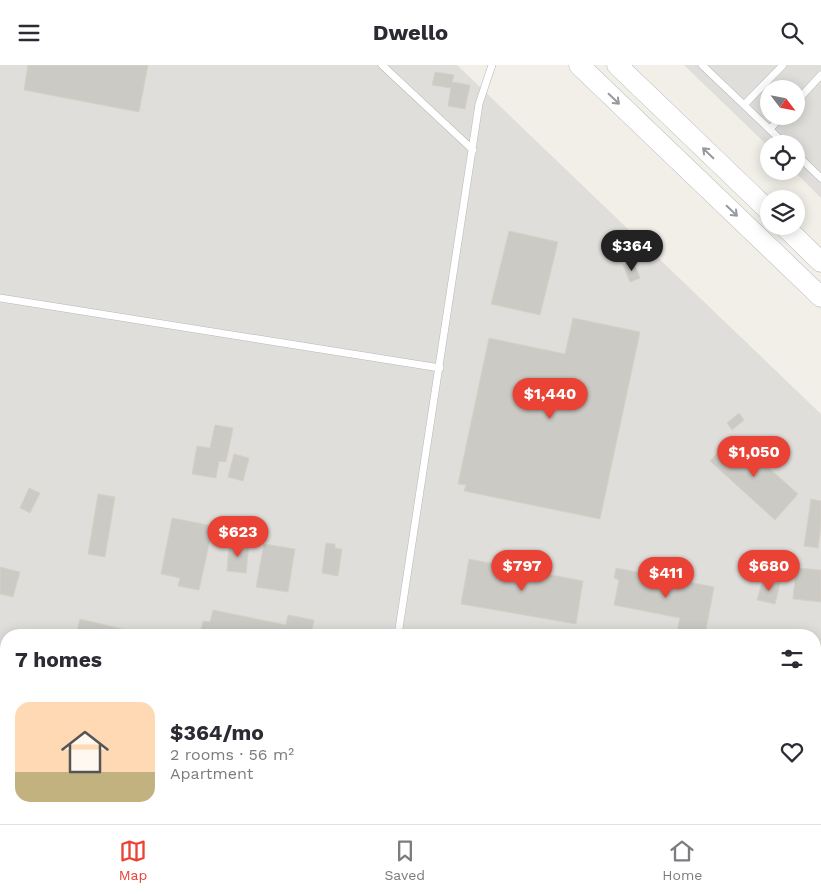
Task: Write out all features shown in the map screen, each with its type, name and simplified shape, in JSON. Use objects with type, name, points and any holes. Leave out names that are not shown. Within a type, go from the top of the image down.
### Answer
[{"type":"main road","points":[[579,65],[821,297]]},
{"type":"main road","points":[[617,65],[760,202]]},
{"type":"main road","points":[[793,235],[821,262]]},
{"type":"lane","points":[[382,65],[473,150]]},
{"type":"lane","points":[[399,629],[480,104],[492,65]]},
{"type":"lane","points":[[702,65],[776,135]]},
{"type":"lane","points":[[744,105],[783,65]]},
{"type":"lane","points":[[805,92],[821,75]]},
{"type":"lane","points":[[770,129],[774,125]]},
{"type":"lane","points":[[805,163],[821,178]]},
{"type":"lane","points":[[0,298],[440,369]]},
{"type":"shaded area","points":[[0,65],[457,65],[821,414],[821,629],[0,629]]},
{"type":"shaded area","points":[[684,65],[821,65],[821,198],[803,180],[805,180],[805,135],[760,135],[760,138]]},
{"type":"building","points":[[28,65],[148,65],[139,112],[24,90]]},
{"type":"building","points":[[435,72],[454,75],[452,82],[470,85],[465,109],[448,106],[451,88],[432,85]]},
{"type":"building","points":[[509,231],[558,242],[540,315],[491,304]]},
{"type":"building","points":[[633,261],[640,278],[630,282],[623,265]]},
{"type":"building","points":[[573,318],[640,332],[600,519],[464,491],[466,485],[458,484],[489,338],[565,354]]},
{"type":"building","points":[[739,413],[744,420],[732,430],[727,423]]},
{"type":"building","points":[[215,425],[233,428],[226,462],[219,461],[216,478],[192,474],[197,446],[210,448]]},
{"type":"building","points":[[733,436],[798,494],[775,520],[710,461]]},
{"type":"building","points":[[234,454],[249,458],[243,481],[228,477]]},
{"type":"building","points":[[29,488],[40,493],[30,513],[20,508]]},
{"type":"building","points":[[98,494],[115,497],[105,557],[88,554]]},
{"type":"building","points":[[811,499],[821,501],[821,526],[818,548],[804,546]]},
{"type":"building","points":[[172,518],[213,526],[199,590],[178,586],[180,578],[161,574]]},
{"type":"building","points":[[231,520],[256,524],[253,539],[229,536]]},
{"type":"building","points":[[229,543],[249,544],[246,573],[227,571]]},
{"type":"building","points":[[326,543],[335,544],[335,548],[342,549],[338,576],[322,573]]},
{"type":"building","points":[[264,544],[295,549],[288,592],[256,587]]},
{"type":"building","points":[[469,559],[583,581],[576,624],[461,604]]},
{"type":"building","points":[[0,567],[20,572],[13,597],[0,594]]},
{"type":"building","points":[[616,568],[714,587],[706,629],[677,629],[680,618],[614,605],[619,580],[614,578]]},
{"type":"building","points":[[796,568],[821,570],[821,602],[793,599]]},
{"type":"building","points":[[763,579],[780,583],[775,604],[757,600]]},
{"type":"building","points":[[213,610],[286,625],[288,615],[314,620],[312,629],[201,629],[203,621],[210,622]]},
{"type":"building","points":[[80,619],[122,629],[78,629]]}]
